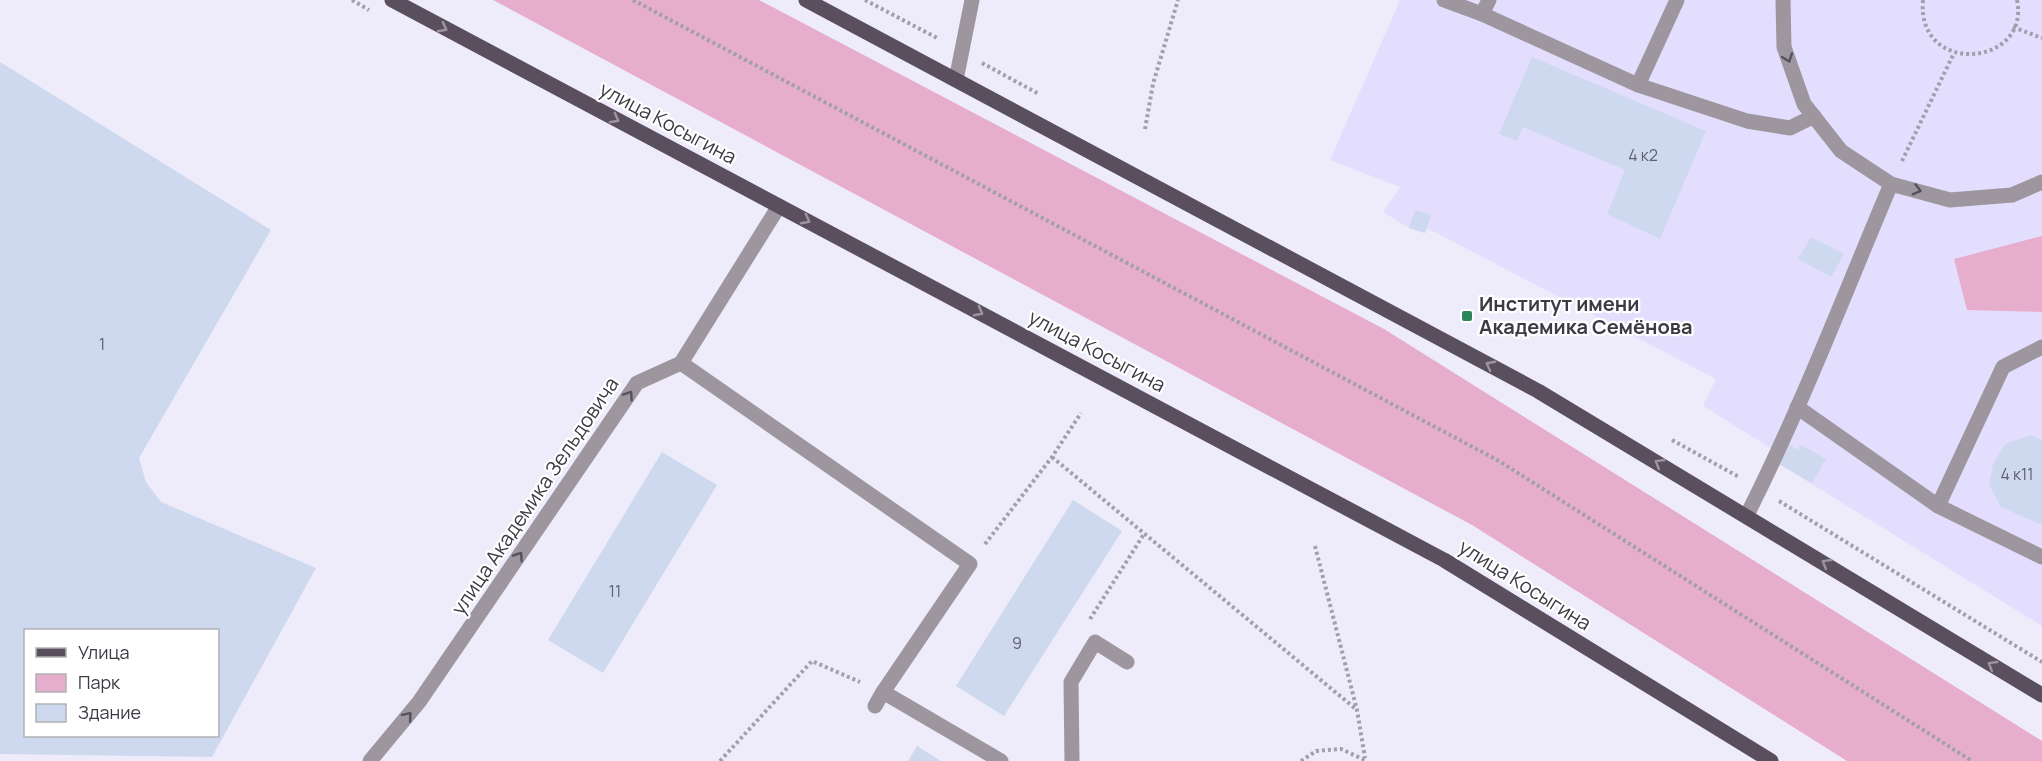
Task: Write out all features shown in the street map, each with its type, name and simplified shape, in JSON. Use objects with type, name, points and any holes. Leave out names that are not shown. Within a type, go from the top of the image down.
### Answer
[{"type":"main road","name":"улица Косыгина","points":[[392,0],[1444,560],[1771,761]]},
{"type":"main road","points":[[806,0],[1538,391],[2042,695]]},
{"type":"street","points":[[956,80],[972,0]]},
{"type":"street","points":[[1444,0],[1486,7],[1638,85],[1747,121],[1790,128],[1814,116]]},
{"type":"street","points":[[1638,85],[1677,0]]},
{"type":"street","points":[[1783,0],[1784,47],[1804,104],[1841,151],[1891,183],[1950,200],[2012,195],[2042,182]]},
{"type":"street","points":[[1747,515],[1797,407],[1891,183]]},
{"type":"street","points":[[779,206],[681,363],[970,564],[875,706]]},
{"type":"street","points":[[1938,506],[2003,367],[2042,347]]},
{"type":"street","name":"улица Академика Зельдовича","points":[[370,761],[419,702],[637,383],[681,363]]},
{"type":"street","points":[[1797,407],[1938,506],[2042,557]]},
{"type":"street","points":[[1072,761],[1071,682],[1095,642],[1127,662]]},
{"type":"street","points":[[883,692],[1001,761]]},
{"type":"path","points":[[633,0],[1499,461],[1972,761]]},
{"type":"path","points":[[1145,129],[1153,84],[1178,0]]},
{"type":"path","points":[[1923,0],[1924,18],[1930,33],[1940,45],[1954,52],[1969,55],[1985,53],[1999,46],[2010,34],[2016,21],[2017,0]]},
{"type":"path","points":[[2013,27],[2042,38]]},
{"type":"path","points":[[1891,183],[1954,52]]},
{"type":"path","points":[[970,564],[1052,457],[1081,413]]},
{"type":"path","points":[[1052,457],[1357,710]]},
{"type":"path","points":[[1095,642],[1100,631],[1090,620],[1144,534]]},
{"type":"path","points":[[1316,546],[1357,710],[1366,760]]},
{"type":"path","points":[[720,761],[812,662],[883,692]]},
{"type":"path","points":[[1301,761],[1316,752],[1341,749],[1366,760]]},
{"type":"shaded area","points":[[1400,0],[2042,0],[2042,626],[1779,464],[1777,452],[1703,406],[1716,379],[1427,228],[1425,233],[1409,228],[1383,212],[1400,187],[1330,160]]},
{"type":"green space","points":[[493,0],[759,0],[1384,329],[2042,741],[2042,761],[1847,761],[1472,525]]},
{"type":"green space","points":[[2042,236],[2042,312],[1967,310],[1954,259]]},
{"type":"building","points":[[1532,57],[1706,131],[1660,239],[1607,214],[1625,170],[1523,127],[1517,141],[1499,134]]},
{"type":"building","points":[[0,62],[271,230],[139,458],[146,482],[161,502],[316,568],[212,757],[0,754]]},
{"type":"building","points":[[1415,210],[1431,215],[1425,233],[1409,228]]},
{"type":"building","points":[[1811,237],[1844,254],[1831,277],[1798,259]]},
{"type":"building","points":[[2031,435],[2042,440],[2042,525],[2001,507],[1989,484],[1993,464],[2005,444]]},
{"type":"building","points":[[1790,445],[1798,450],[1801,445],[1826,459],[1812,483],[1779,464]]},
{"type":"building","points":[[662,452],[717,485],[603,673],[548,640]]},
{"type":"building","points":[[1073,500],[1122,531],[1004,716],[956,686]]},
{"type":"building","points":[[917,746],[941,761],[908,761]]},
{"type":"place","name":"Институт имени Академика Семёнова","points":[[1467,316]]}]
